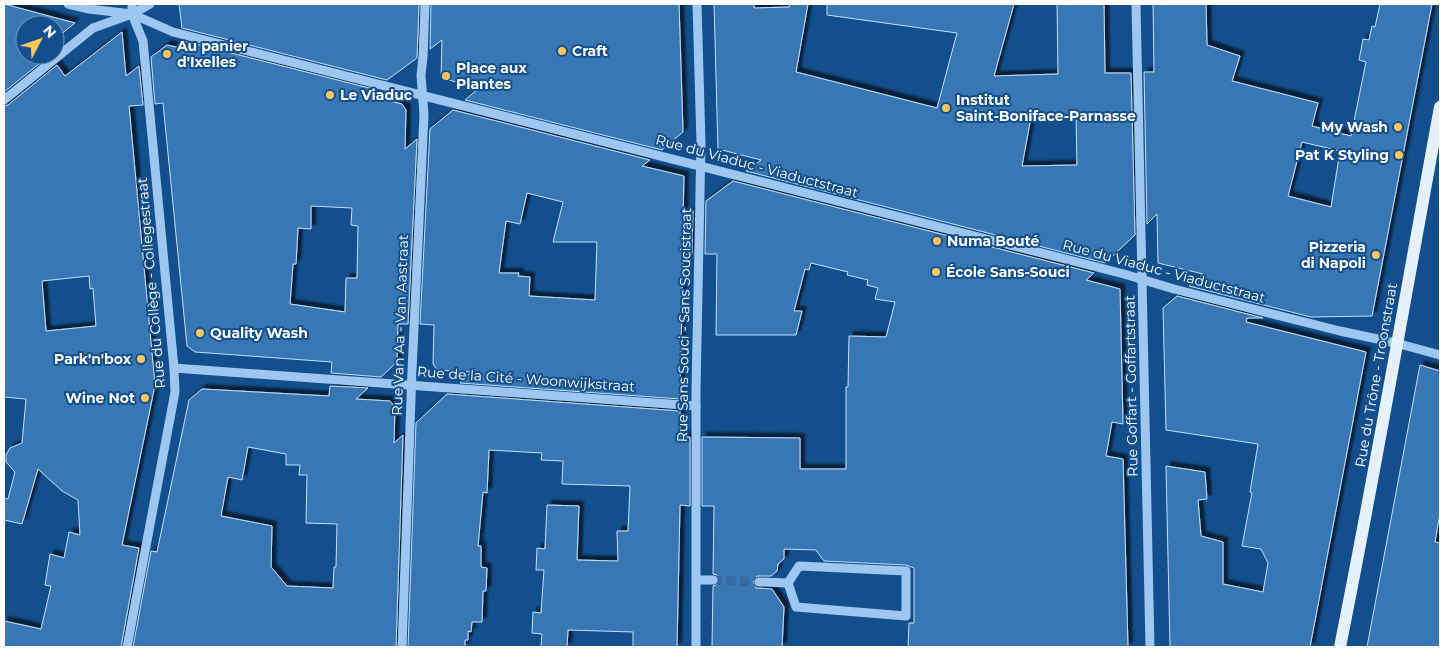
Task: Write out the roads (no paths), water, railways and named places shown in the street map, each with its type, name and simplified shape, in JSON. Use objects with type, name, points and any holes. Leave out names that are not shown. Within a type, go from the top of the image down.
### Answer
[{"type":"main road","name":"Rue du Trône - Troonstraat","points":[[1340,647],[1440,107]]},
{"type":"street","name":"Rue du Viaduc - Viaductstraat","points":[[68,4],[89,9],[132,14],[173,32],[700,165],[1174,289],[1440,355]]},
{"type":"street","name":"Rue du Collège - Collegestraat","points":[[127,647],[174,392],[174,368],[143,41],[132,14],[132,4]]},
{"type":"street","points":[[4,100],[93,28],[132,14],[150,4]]},
{"type":"street","name":"Rue Van Aa - Van Aastraat","points":[[402,647],[424,115],[421,75],[425,4]]},
{"type":"street","name":"Rue Sans Souci - Sans Soucistraat","points":[[696,647],[696,406],[700,165],[697,4]]},
{"type":"street","name":"Rue Goffart - Goffartstraat","points":[[1136,4],[1150,647]]},
{"type":"street","name":"Rue de la Cité - Woonwijkstraat","points":[[174,368],[696,406]]},
{"type":"street","points":[[799,566],[906,571],[906,616],[796,608],[788,583],[799,566]]},
{"type":"street","points":[[697,580],[713,580]]},
{"type":"street","points":[[759,582],[788,583]]},
{"type":"tunnel","points":[[713,580],[759,582]]},
{"type":"place","name":"Craft","points":[[562,51]]},
{"type":"place","name":"Au panier d'Ixelles","points":[[167,54]]},
{"type":"place","name":"Place aux Plantes","points":[[446,76]]},
{"type":"place","name":"Le Viaduc","points":[[330,95]]},
{"type":"place","name":"Institut Saint-Boniface-Parnasse","points":[[946,108]]},
{"type":"place","name":"My Wash","points":[[1398,127]]},
{"type":"place","name":"Pat K Styling","points":[[1399,155]]},
{"type":"place","name":"Numa Bouté","points":[[937,241]]},
{"type":"place","name":"Pizzeria di Napoli","points":[[1376,255]]},
{"type":"place","name":"École Sans-Souci","points":[[936,272]]},
{"type":"place","name":"Quality Wash","points":[[200,333]]},
{"type":"place","name":"Park'n'box","points":[[141,359]]},
{"type":"place","name":"Wine Not","points":[[145,398]]}]
